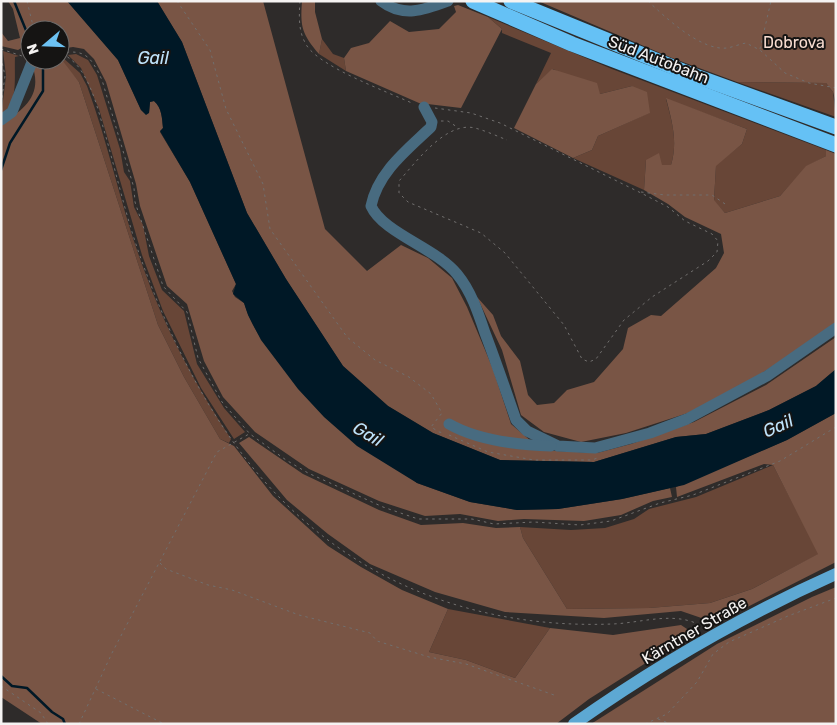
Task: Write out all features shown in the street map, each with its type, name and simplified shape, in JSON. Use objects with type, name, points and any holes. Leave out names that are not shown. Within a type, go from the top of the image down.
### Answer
[{"type":"highway","name":"Süd Autobahn","points":[[473,1],[581,48],[835,144]]},
{"type":"highway","name":"Süd Autobahn","points":[[511,1],[690,74],[836,127]]},
{"type":"main road","name":"Kärntner Straße","points":[[574,724],[650,673],[714,636],[764,608],[836,574]]},
{"type":"street","points":[[381,1],[400,11],[409,13],[424,10],[448,1]]},
{"type":"street","points":[[1,120],[12,112],[29,70]]},
{"type":"street","points":[[424,107],[432,122],[431,127],[398,158],[380,182],[371,206],[374,214],[383,222],[424,247],[457,273],[471,296],[516,420],[527,431],[558,446]]},
{"type":"street","points":[[449,424],[470,432],[522,446],[596,448],[687,420],[767,376],[836,328]]},
{"type":"path","points":[[27,1],[32,20]]},
{"type":"path","points":[[177,1],[210,50],[226,109],[262,184],[270,229],[307,278],[323,305],[347,337],[375,360],[409,377],[431,394],[442,413],[431,427],[488,452],[534,460],[592,460],[603,454]]},
{"type":"path","points":[[300,1],[299,26],[307,45],[321,60],[424,107],[463,112],[500,123],[668,207],[685,221],[712,234],[718,241],[717,252],[708,261],[652,297],[624,320],[596,359],[589,362],[582,359],[564,325],[506,253],[481,233],[408,202],[399,193],[399,181],[437,140],[459,128],[473,127],[508,140]]},
{"type":"path","points":[[648,1],[674,26],[711,46],[726,48],[746,43],[760,50],[785,73],[809,84],[836,88]]},
{"type":"path","points":[[760,50],[771,1]]},
{"type":"path","points":[[1,49],[20,54]]},
{"type":"path","points":[[70,53],[80,52],[88,57],[97,68],[122,148],[135,202],[163,286],[187,312],[198,358],[212,386],[227,408],[250,434],[308,473],[370,502],[418,519],[472,520],[494,524],[534,522],[580,525],[627,517],[660,503],[693,494],[780,461],[836,427]]},
{"type":"path","points":[[1,57],[5,76],[1,105]]},
{"type":"path","points":[[70,61],[80,70],[94,96],[143,265],[162,312],[200,388],[234,442],[264,481],[292,510],[331,544],[375,572],[443,602],[495,616],[567,623],[612,624],[681,618],[698,624],[714,636]]},
{"type":"path","points":[[432,122],[448,121],[459,128]]},
{"type":"path","points":[[640,192],[665,195],[712,195],[728,206]]},
{"type":"path","points":[[79,724],[217,452],[250,434]]},
{"type":"path","points":[[160,564],[166,569],[208,585],[232,590],[299,614],[370,633],[377,640],[429,657],[466,664],[554,695]]},
{"type":"path","points":[[645,724],[667,714],[697,682],[713,654],[729,642],[788,616],[836,598]]},
{"type":"path","points":[[1,686],[41,712],[48,724]]},
{"type":"path","points":[[96,689],[164,724]]},
{"type":"path","points":[[656,719],[671,724]]},
{"type":"shaded area","points":[[488,17],[612,69],[826,150],[826,156],[806,167],[780,196],[725,213],[714,201],[716,165],[742,144],[747,129],[666,99],[674,140],[671,165],[661,165],[646,160],[644,190],[573,158],[592,150],[598,136],[649,113],[632,86],[600,94],[553,69],[536,84],[551,53],[502,33],[502,29]]},
{"type":"shaded area","points":[[322,39],[333,54],[344,58],[346,71],[319,54]]},
{"type":"shaded area","points":[[3,51],[19,56],[15,57],[15,81],[11,105],[1,117],[6,76]]},
{"type":"shaded area","points":[[76,54],[88,60],[97,75],[120,149],[124,172],[130,181],[134,207],[143,225],[149,256],[162,290],[184,311],[197,364],[224,408],[245,432],[234,439],[201,388],[163,311],[142,255],[99,109],[81,68],[70,55]]},
{"type":"shaded area","points":[[70,64],[80,73],[87,86],[135,245],[161,312],[205,398],[231,439],[229,443],[220,439],[184,377],[158,325],[79,82],[69,70]]},
{"type":"shaded area","points":[[737,82],[826,83],[833,92],[836,117]]},
{"type":"shaded area","points":[[773,465],[819,554],[752,589],[710,603],[649,608],[567,609],[523,538],[520,527],[571,530],[605,528],[634,519],[649,509],[696,497]]},
{"type":"shaded area","points":[[448,609],[550,628],[515,678],[466,660],[429,652]]},
{"type":"green space","points":[[8,1],[67,1],[118,60],[141,110],[149,113],[150,102],[154,101],[157,104],[163,128],[160,132],[190,182],[236,284],[232,291],[235,297],[244,303],[252,324],[264,343],[417,483],[470,502],[517,510],[558,509],[622,499],[670,488],[672,497],[653,501],[621,515],[584,521],[524,519],[498,521],[460,514],[425,516],[379,501],[309,469],[255,432],[223,397],[204,361],[187,304],[167,286],[140,206],[136,184],[106,82],[94,59],[84,49],[70,47],[70,20],[20,20],[20,38],[13,9]]},
{"type":"green space","points":[[157,1],[263,1],[325,229],[367,271],[401,245],[428,258],[452,278],[467,307],[493,369],[511,424],[531,441],[536,450],[597,453],[631,444],[694,422],[766,385],[836,337],[836,369],[816,386],[769,410],[706,434],[676,437],[594,462],[500,460],[433,433],[388,406],[343,366],[286,279],[247,213],[182,42]]},
{"type":"green space","points":[[302,1],[315,1],[315,12],[322,39],[319,54],[303,30],[301,17]]},
{"type":"green space","name":"Dobrova","points":[[538,1],[836,1],[836,103],[833,92],[826,83],[737,82],[672,58]]},
{"type":"green space","points":[[458,5],[488,17],[502,29],[461,108],[419,103],[346,71],[344,58],[351,48],[369,43],[390,21],[409,32],[439,29],[456,12],[454,6]]},
{"type":"green space","points":[[1,32],[8,41],[20,38],[20,49],[1,46]]},
{"type":"green space","points":[[552,69],[597,83],[600,94],[632,86],[647,92],[650,113],[598,136],[592,150],[573,158],[514,128],[536,84]]},
{"type":"green space","points":[[34,70],[70,70],[79,82],[158,325],[184,377],[220,439],[234,446],[273,496],[328,546],[402,590],[448,609],[429,652],[466,660],[515,678],[550,628],[613,635],[681,625],[693,633],[589,699],[556,724],[42,724],[1,697],[1,123],[18,113],[30,100],[35,84]]},
{"type":"green space","points":[[666,98],[747,129],[742,144],[716,166],[714,200],[725,213],[780,196],[806,166],[826,156],[826,150],[836,154],[836,323],[828,331],[740,387],[688,413],[626,433],[581,442],[544,432],[521,415],[502,350],[477,297],[493,315],[501,336],[520,361],[528,395],[537,405],[554,403],[567,390],[594,382],[623,349],[628,328],[651,315],[661,316],[716,268],[724,253],[721,234],[685,217],[668,204],[644,190],[646,160],[659,153],[662,165],[671,165],[674,140]]},
{"type":"green space","points":[[836,413],[836,562],[716,623],[681,611],[604,618],[505,612],[435,592],[370,564],[328,534],[287,500],[239,443],[249,437],[303,474],[379,510],[421,525],[463,523],[496,528],[520,527],[523,538],[567,609],[649,608],[710,603],[752,589],[818,554],[773,465],[764,464],[677,497],[676,487],[787,440]]},
{"type":"green space","points":[[836,587],[836,724],[591,724],[717,644]]},
{"type":"water","name":"Gail","points":[[67,1],[157,1],[182,42],[247,213],[286,279],[343,366],[388,406],[433,433],[500,460],[594,462],[676,437],[706,434],[769,410],[816,386],[836,369],[836,413],[787,440],[684,485],[622,499],[558,509],[517,510],[470,502],[417,483],[357,446],[324,417],[298,389],[261,340],[244,303],[233,294],[236,284],[190,182],[160,131],[163,128],[159,107],[154,101],[150,102],[149,113],[146,115],[141,110],[118,60]]},
{"type":"waterway","points":[[14,1],[22,20]]},
{"type":"waterway","points":[[1,170],[10,143],[43,91],[43,70]]},
{"type":"waterway","points":[[1,676],[12,686],[27,688],[52,712],[63,719],[65,724]]}]
